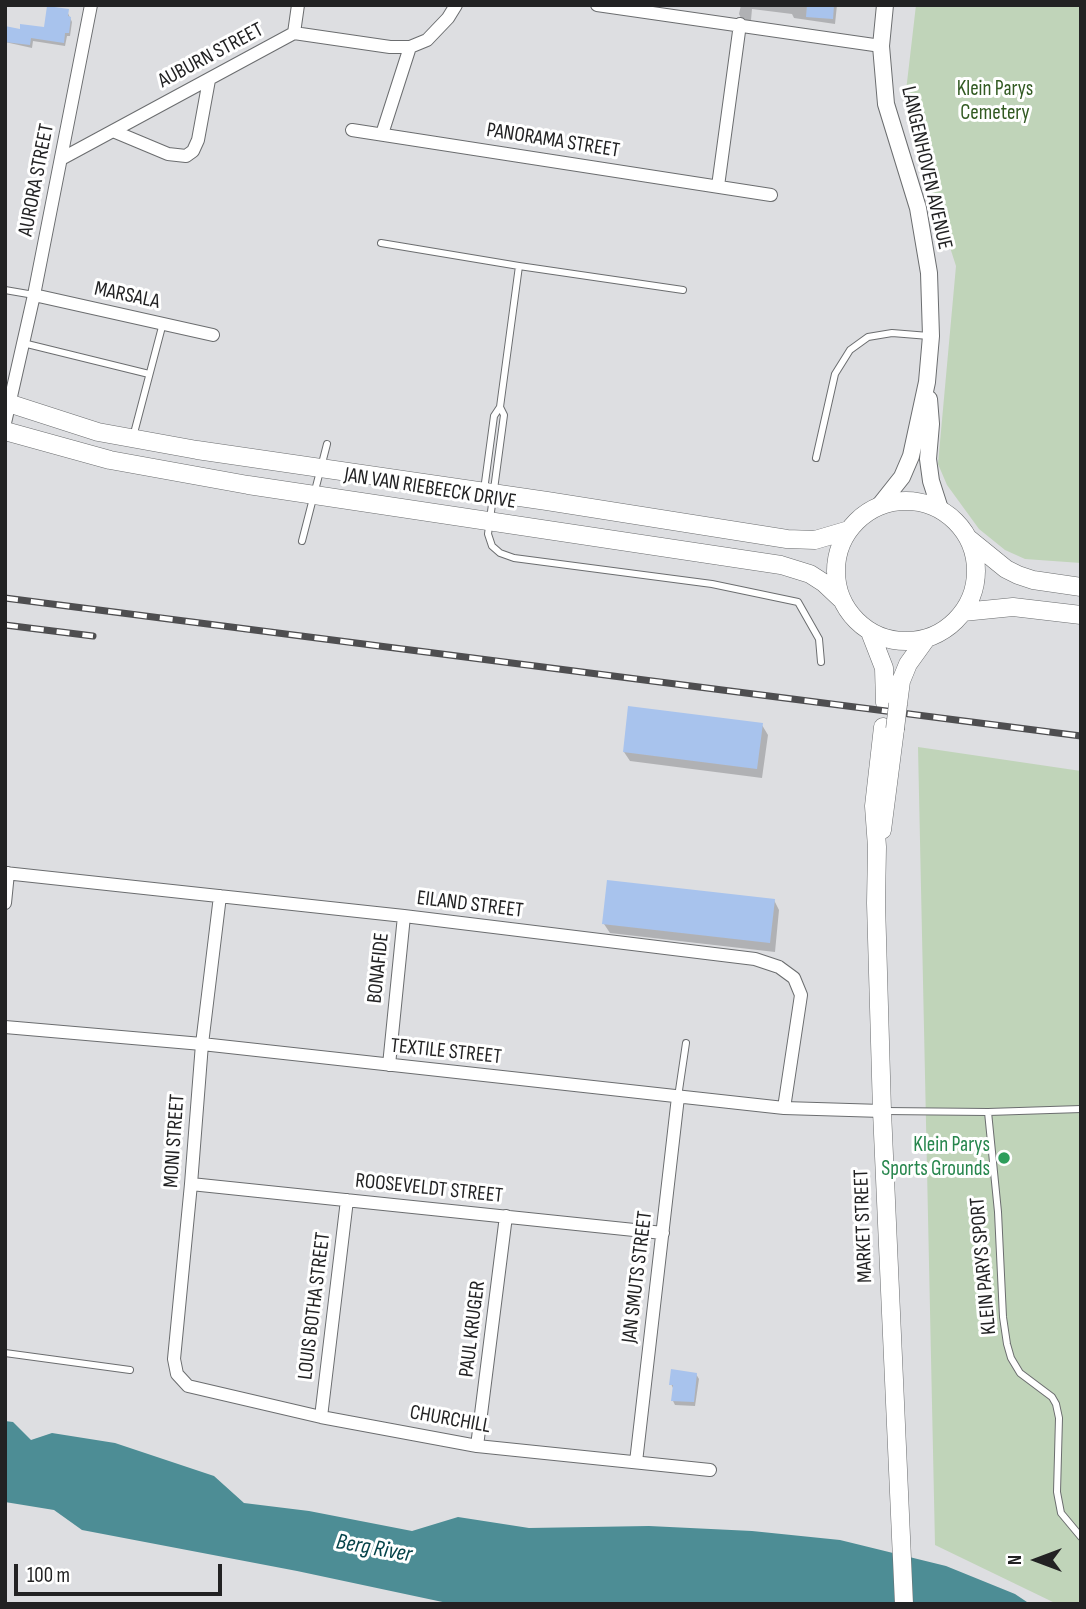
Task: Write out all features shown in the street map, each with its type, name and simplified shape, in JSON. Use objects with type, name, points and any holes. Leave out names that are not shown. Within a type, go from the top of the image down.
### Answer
[{"type":"main road","name":"JAN VAN RIEBEECK DRIVE","points":[[8,403],[98,432],[132,439],[787,539],[815,540],[849,530]]},
{"type":"main road","name":"JAN VAN RIEBEECK DRIVE","points":[[5,430],[110,460],[313,495],[795,568],[824,583],[841,599]]},
{"type":"main road","points":[[969,539],[975,557],[976,576],[972,595],[963,612],[940,633],[926,639],[907,642],[888,640],[870,632],[853,618],[841,599],[836,582],[836,564],[840,546],[849,530],[862,516],[879,506],[899,501],[920,502],[940,509],[952,517],[969,539],[1006,569],[1018,575],[1081,587]]},
{"type":"main road","points":[[963,612],[1013,607],[1081,615]]},
{"type":"main road","name":"MARKET STREET","points":[[870,632],[884,668],[892,703]]},
{"type":"main road","name":"MARKET STREET","points":[[904,1604],[882,1111],[874,806],[892,703],[908,664],[926,639]]},
{"type":"street","name":"AURORA STREET","points":[[5,423],[34,295],[91,5]]},
{"type":"street","points":[[295,33],[298,5]]},
{"type":"street","points":[[382,134],[410,47],[432,36],[448,19],[456,5]]},
{"type":"street","points":[[597,5],[881,46]]},
{"type":"street","name":"LANGENHOVEN AVENUE","points":[[879,506],[908,467],[927,382],[931,336],[929,272],[918,208],[886,104],[881,46],[885,5]]},
{"type":"street","points":[[718,186],[740,24]]},
{"type":"street","name":"AUBURN STREET","points":[[61,159],[295,33],[390,47],[410,47]]},
{"type":"street","points":[[113,131],[169,154],[186,156],[193,151],[198,140],[209,79]]},
{"type":"street","name":"PANORAMA STREET","points":[[352,130],[771,195]]},
{"type":"street","name":"MARSALA","points":[[34,295],[213,335]]},
{"type":"street","name":"LANGENHOVEN AVENUE","points":[[927,382],[931,410],[929,470],[940,509]]},
{"type":"street","points":[[5,902],[7,873]]},
{"type":"street","name":"EILAND STREET","points":[[7,873],[404,916],[755,959],[779,967],[794,978],[801,995],[784,1108]]},
{"type":"street","name":"MONI STREET","points":[[188,1386],[177,1374],[174,1359],[201,1044],[220,895]]},
{"type":"street","name":"BONAFIDE","points":[[389,1065],[404,916]]},
{"type":"street","name":"TEXTILE STREET","points":[[5,1027],[201,1044],[784,1108],[882,1111]]},
{"type":"street","name":"JAN SMUTS STREET","points":[[636,1462],[678,1097]]},
{"type":"street","name":"ROOSEVELDT STREET","points":[[191,1184],[663,1233]]},
{"type":"street","name":"LOUIS BOTHA STREET","points":[[321,1417],[347,1200]]},
{"type":"street","name":"PAUL KRUGER","points":[[477,1446],[506,1216]]},
{"type":"street","name":"CHURCHILL","points":[[188,1386],[321,1417],[477,1446],[710,1470]]},
{"type":"lane","points":[[381,243],[683,290]]},
{"type":"lane","points":[[519,266],[500,407],[494,416],[488,493],[491,521],[488,534],[492,547],[514,558],[712,584],[798,602],[819,639],[821,662]]},
{"type":"lane","points":[[5,290],[34,295]]},
{"type":"lane","points":[[132,439],[163,323]]},
{"type":"lane","points":[[816,458],[835,374],[850,350],[868,337],[892,333],[931,336]]},
{"type":"lane","points":[[23,343],[149,374]]},
{"type":"lane","points":[[302,541],[327,444]]},
{"type":"lane","points":[[678,1097],[686,1043]]},
{"type":"lane","points":[[882,1111],[1081,1109]]},
{"type":"lane","name":"KLEIN PARYS SPORT","points":[[988,1112],[1007,1343],[1011,1358],[1020,1373],[1052,1397],[1056,1404],[1059,1418],[1057,1492],[1061,1513],[1081,1537]]},
{"type":"lane","points":[[5,1353],[130,1370]]},
{"type":"green space","name":"Klein Parys Cemetery","points":[[916,5],[1081,5],[1081,563],[1025,559],[1005,550],[979,529],[947,485],[938,464],[956,266],[909,120],[906,91]]},
{"type":"green space","name":"Klein Parys Sports Grounds","points":[[918,747],[1081,771],[1081,1604],[1057,1604],[935,1545]]},
{"type":"water","name":"Berg River","points":[[5,1421],[13,1422],[31,1440],[52,1433],[115,1443],[214,1476],[244,1503],[309,1511],[412,1531],[458,1517],[529,1528],[649,1526],[752,1531],[840,1540],[946,1566],[1015,1594],[1030,1604],[452,1604],[82,1530],[54,1510],[5,1502]]},
{"type":"building","points":[[807,5],[834,5],[833,19],[806,17]]},
{"type":"building","points":[[47,6],[69,9],[69,33],[65,33],[64,43],[31,38],[30,45],[5,42],[5,26],[20,29],[20,24],[44,27]]},
{"type":"building","points":[[628,706],[763,723],[757,769],[623,752]]},
{"type":"building","points":[[607,880],[775,899],[770,943],[602,924]]},
{"type":"building","points":[[671,1369],[697,1373],[694,1402],[671,1401]]},
{"type":"railway","points":[[5,598],[1081,736]]},
{"type":"railway","points":[[5,625],[93,636]]},
{"type":"place","name":"Klein Parys Sports Grounds","points":[[1004,1158]]}]
